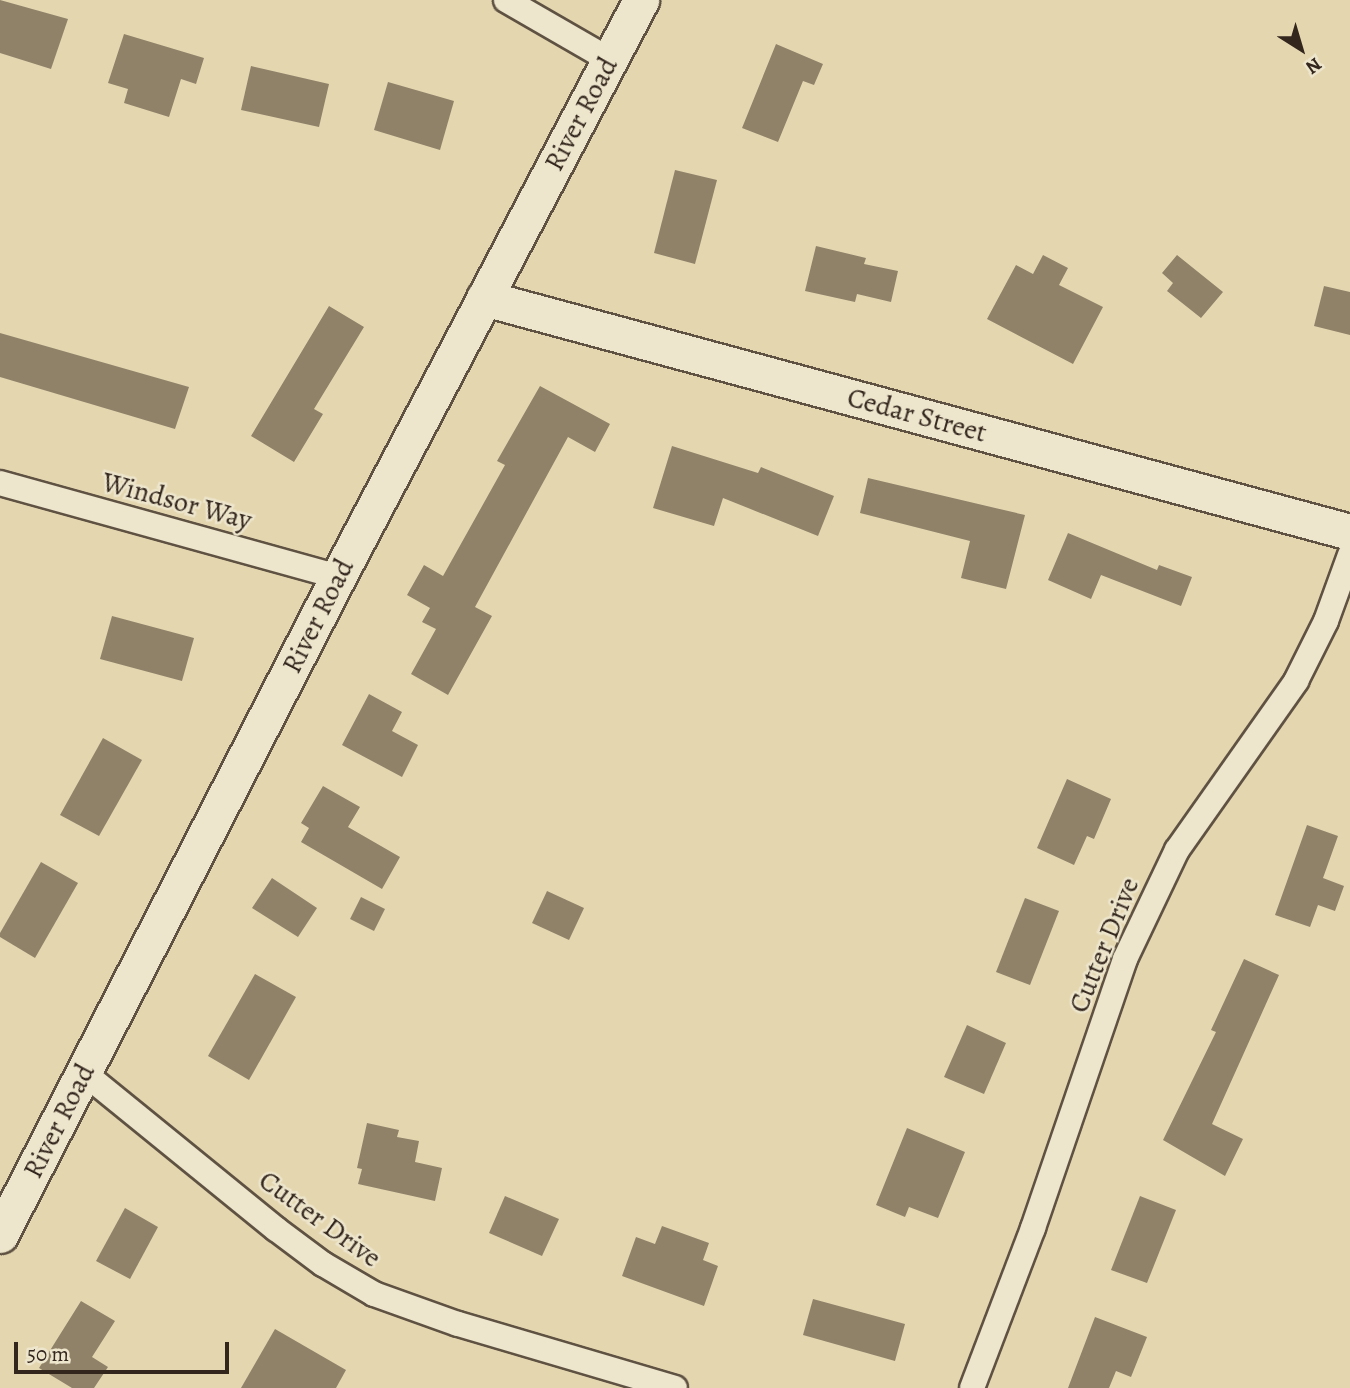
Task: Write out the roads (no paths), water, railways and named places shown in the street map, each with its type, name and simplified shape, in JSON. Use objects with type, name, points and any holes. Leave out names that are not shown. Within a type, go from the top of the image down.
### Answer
[{"type":"street","points":[[506,0],[610,60]]},
{"type":"street","name":"River Road","points":[[0,1235],[338,577],[641,0]]},
{"type":"street","name":"Cedar Street","points":[[484,298],[1350,532]]},
{"type":"street","name":"Windsor Way","points":[[0,483],[338,577]]},
{"type":"street","name":"Cutter Drive","points":[[972,1388],[1033,1228],[1125,959],[1177,850],[1296,681],[1326,621],[1350,555]]},
{"type":"street","name":"Cutter Drive","points":[[84,1073],[276,1229],[323,1264],[374,1294],[458,1324],[675,1388]]}]
